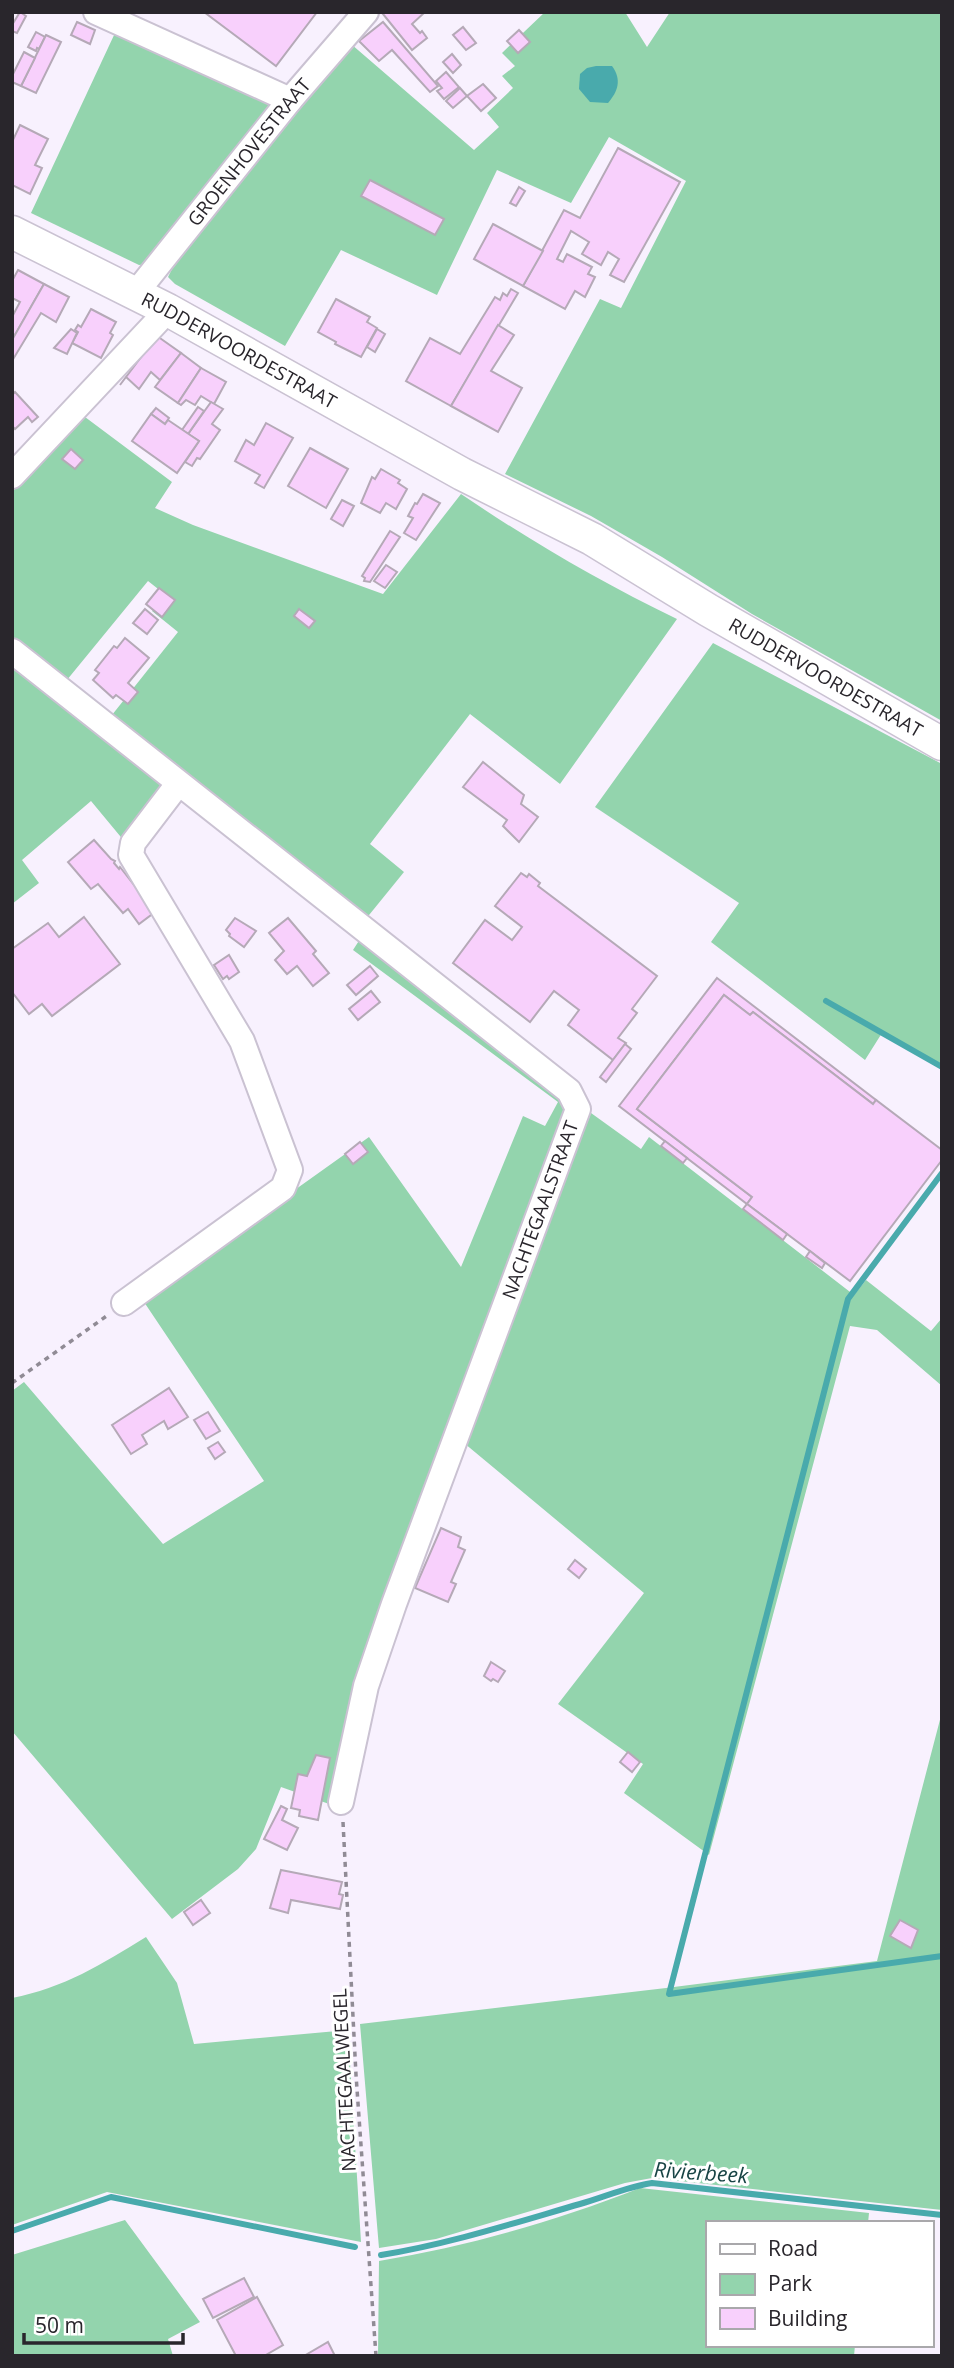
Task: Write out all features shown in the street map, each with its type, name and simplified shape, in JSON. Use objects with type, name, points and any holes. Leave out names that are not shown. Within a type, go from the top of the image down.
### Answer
[{"type":"street","points":[[96,12],[290,100]]},
{"type":"street","name":"GROENHOVESTRAAT","points":[[135,295],[290,100],[366,12]]},
{"type":"street","name":"RUDDERVOORDESTRAAT","points":[[12,232],[168,310],[462,474],[582,556],[633,583],[708,610],[942,744]]},
{"type":"street","points":[[12,476],[168,310]]},
{"type":"street","name":"NACHTEGAALSTRAAT","points":[[12,651],[569,1091],[578,1109],[366,1686],[341,1802]]},
{"type":"street","points":[[124,1303],[283,1188],[290,1170],[242,1041],[131,855],[133,843],[178,784]]},
{"type":"path","points":[[12,1383],[124,1303]]},
{"type":"path","name":"NACHTEGAALWEGEL","points":[[341,1802],[347,1868],[356,2075],[376,2356]]},
{"type":"green space","points":[[545,12],[625,12],[647,47],[670,12],[942,12],[942,721],[752,614],[591,516],[505,474],[600,299],[621,308],[686,181],[609,137],[571,203],[497,170],[437,295],[341,250],[285,346],[175,284],[168,277],[176,261],[351,44],[474,150],[499,127],[487,113],[513,88],[502,76],[515,66],[502,53]]},
{"type":"green space","points":[[115,33],[273,99],[272,111],[148,264],[139,265],[31,213]]},
{"type":"green space","points":[[85,417],[172,482],[155,508],[193,525],[383,594],[461,494],[567,561],[677,619],[560,784],[470,714],[370,844],[404,872],[365,920],[108,720],[178,632],[152,611],[167,596],[148,581],[62,686],[12,644],[12,492]]},
{"type":"green space","points":[[713,643],[942,764],[942,1069],[882,1033],[865,1060],[711,942],[739,903],[595,807]]},
{"type":"green space","points":[[12,665],[163,787],[125,842],[91,801],[22,860],[39,883],[12,904]]},
{"type":"green space","points":[[364,933],[575,1097],[376,1619],[338,1757],[332,1805],[281,1787],[256,1849],[238,1869],[172,1919],[12,1731],[12,1391],[24,1382],[163,1544],[264,1481],[142,1299],[369,1137],[461,1267],[523,1116],[545,1126],[558,1102],[353,950]]},
{"type":"green space","points":[[591,1113],[641,1149],[649,1137],[854,1295],[866,1280],[931,1331],[942,1318],[942,1386],[877,1330],[850,1326],[709,1855],[624,1793],[643,1764],[558,1704],[644,1593],[464,1443]]},
{"type":"green space","points":[[942,1712],[942,2210],[652,2178],[625,2183],[436,2239],[379,2248],[360,2024],[877,1961]]},
{"type":"green space","points":[[146,1937],[177,1983],[194,2044],[348,2030],[361,2242],[107,2192],[12,2225],[12,1998],[66,1981],[98,1966]]},
{"type":"green space","points":[[640,2188],[869,2213],[868,2221],[706,2221],[706,2347],[855,2347],[854,2356],[378,2356],[379,2261],[446,2248],[576,2211]]},
{"type":"green space","points":[[125,2220],[200,2322],[168,2339],[173,2356],[12,2356],[12,2255]]},
{"type":"water","points":[[612,66],[617,76],[616,90],[608,103],[590,102],[579,89],[580,74],[587,68]]},
{"type":"building","points":[[20,12],[26,16],[17,33],[12,31],[12,25]]},
{"type":"building","points":[[204,12],[317,12],[276,66]]},
{"type":"building","points":[[425,12],[412,24],[427,38],[412,50],[383,14]]},
{"type":"building","points":[[77,22],[95,30],[90,44],[71,35]]},
{"type":"building","points":[[383,22],[438,86],[430,92],[392,50],[379,61],[359,41]]},
{"type":"building","points":[[463,27],[476,43],[466,50],[453,35]]},
{"type":"building","points":[[519,30],[530,42],[518,53],[507,41]]},
{"type":"building","points":[[36,32],[45,37],[36,51],[28,47]]},
{"type":"building","points":[[46,35],[61,42],[36,93],[21,86]]},
{"type":"building","points":[[24,52],[35,58],[21,86],[12,82],[12,76]]},
{"type":"building","points":[[452,54],[461,65],[453,73],[443,62]]},
{"type":"building","points":[[446,72],[459,87],[444,99],[437,91],[442,88],[436,81]]},
{"type":"building","points":[[483,84],[496,98],[481,111],[467,96]]},
{"type":"building","points":[[460,88],[467,96],[453,108],[446,101]]},
{"type":"building","points":[[20,125],[48,139],[35,165],[42,168],[30,194],[12,185],[12,142]]},
{"type":"building","points":[[618,148],[680,182],[624,282],[610,275],[619,259],[608,252],[601,265],[582,254],[589,242],[571,231],[557,259],[563,262],[567,254],[592,267],[588,274],[595,277],[585,297],[575,291],[565,309],[523,286],[564,210],[580,218]]},
{"type":"building","points":[[370,180],[444,219],[435,235],[361,196]]},
{"type":"building","points":[[519,187],[525,191],[516,206],[510,203]]},
{"type":"building","points":[[493,224],[543,251],[523,286],[474,259]]},
{"type":"building","points":[[18,270],[44,284],[15,335],[12,334],[12,317],[20,302],[12,298],[12,281]]},
{"type":"building","points":[[44,284],[69,297],[56,322],[41,313],[12,361],[12,340]]},
{"type":"building","points":[[511,289],[518,293],[451,406],[406,381],[430,338],[460,354],[495,297],[500,300],[503,293],[507,296]]},
{"type":"building","points":[[336,299],[370,317],[367,322],[377,328],[361,357],[318,332]]},
{"type":"building","points":[[91,309],[116,322],[110,333],[113,335],[101,358],[72,343],[78,332],[75,330],[78,325],[81,327]]},
{"type":"building","points":[[498,325],[514,335],[491,371],[522,388],[498,432],[451,406]]},
{"type":"building","points":[[71,329],[77,333],[67,354],[54,348]]},
{"type":"building","points":[[377,329],[385,334],[375,352],[367,347]]},
{"type":"building","points":[[157,336],[181,353],[160,380],[151,372],[139,389],[126,377]]},
{"type":"building","points":[[181,353],[201,368],[178,403],[155,387]]},
{"type":"building","points":[[201,368],[226,382],[214,404],[201,396],[195,405],[186,400],[181,405],[178,403]]},
{"type":"building","points":[[15,392],[38,417],[32,422],[28,417],[15,429],[12,426],[12,395]]},
{"type":"building","points":[[211,402],[223,409],[212,424],[220,430],[192,466],[185,462],[199,441],[188,434]]},
{"type":"building","points":[[198,407],[204,411],[188,434],[182,430]]},
{"type":"building","points":[[156,408],[169,418],[165,424],[151,414]]},
{"type":"building","points":[[151,414],[165,424],[168,420],[199,441],[177,473],[132,441]]},
{"type":"building","points":[[266,423],[293,438],[264,488],[255,483],[260,475],[235,461],[246,440],[254,445]]},
{"type":"building","points":[[310,448],[348,469],[326,508],[288,486]]},
{"type":"building","points":[[71,449],[83,460],[75,469],[62,459]]},
{"type":"building","points":[[381,469],[400,480],[398,483],[407,489],[396,509],[386,503],[380,513],[361,503],[372,477],[375,479]]},
{"type":"building","points":[[423,494],[440,503],[416,540],[404,533],[413,518],[408,516]]},
{"type":"building","points":[[342,500],[354,506],[343,526],[331,519]]},
{"type":"building","points":[[390,531],[400,537],[370,582],[364,581],[362,576]]},
{"type":"building","points":[[386,565],[397,572],[385,588],[374,581]]},
{"type":"building","points":[[159,588],[175,600],[162,617],[146,604]]},
{"type":"building","points":[[145,609],[158,620],[147,634],[133,623]]},
{"type":"building","points":[[299,609],[315,621],[309,628],[294,616]]},
{"type":"building","points":[[125,638],[149,658],[128,683],[138,692],[128,704],[116,695],[113,698],[93,680],[99,673],[95,670],[114,646],[117,648]]},
{"type":"building","points":[[483,762],[524,795],[521,804],[538,817],[519,842],[503,826],[507,820],[463,787]]},
{"type":"building","points":[[94,840],[115,861],[155,912],[139,924],[128,909],[123,913],[98,884],[91,889],[68,862]]},
{"type":"building","points":[[521,873],[527,877],[529,874],[540,883],[538,886],[657,976],[632,1009],[637,1013],[618,1038],[626,1043],[613,1060],[568,1025],[579,1010],[554,991],[530,1022],[453,963],[485,920],[512,940],[522,927],[495,906]]},
{"type":"building","points":[[84,917],[120,964],[52,1016],[42,1004],[29,1014],[12,992],[12,949],[48,923],[59,937]]},
{"type":"building","points":[[235,918],[256,931],[244,947],[229,936],[226,930]]},
{"type":"building","points":[[288,918],[316,951],[313,954],[329,973],[313,986],[297,966],[287,974],[275,960],[284,951],[269,933]]},
{"type":"building","points":[[229,955],[239,972],[229,979],[227,976],[223,979],[214,965]]},
{"type":"building","points":[[370,966],[378,976],[356,995],[347,985]]},
{"type":"building","points":[[717,978],[876,1100],[873,1104],[753,1012],[750,1015],[724,995],[637,1109],[752,1197],[747,1204],[619,1106]]},
{"type":"building","points":[[371,991],[380,1002],[358,1020],[349,1009]]},
{"type":"building","points":[[724,995],[750,1015],[753,1012],[873,1104],[876,1100],[942,1150],[942,1160],[850,1281],[747,1204],[752,1197],[637,1109]]},
{"type":"building","points":[[625,1044],[631,1049],[606,1082],[600,1077]]},
{"type":"building","points":[[665,1141],[687,1158],[683,1163],[661,1146]]},
{"type":"building","points":[[360,1142],[368,1152],[353,1164],[345,1154]]},
{"type":"building","points":[[747,1204],[787,1234],[783,1240],[743,1209]]},
{"type":"building","points":[[810,1251],[825,1263],[822,1268],[806,1257]]},
{"type":"building","points":[[169,1388],[188,1417],[168,1429],[164,1421],[142,1435],[147,1444],[131,1454],[112,1425]]},
{"type":"building","points":[[208,1412],[220,1431],[206,1439],[194,1420]]},
{"type":"building","points":[[218,1442],[225,1452],[215,1459],[208,1448]]},
{"type":"building","points":[[441,1528],[461,1537],[458,1547],[465,1550],[451,1582],[456,1584],[448,1602],[415,1588]]},
{"type":"building","points":[[575,1560],[586,1569],[579,1578],[568,1569]]},
{"type":"building","points":[[491,1662],[505,1671],[498,1682],[484,1676]]},
{"type":"building","points":[[628,1752],[640,1762],[632,1772],[620,1762]]},
{"type":"building","points":[[316,1755],[330,1758],[318,1820],[299,1816],[300,1810],[291,1808],[298,1774],[307,1776]]},
{"type":"building","points":[[281,1806],[287,1809],[282,1820],[298,1828],[287,1850],[264,1839]]},
{"type":"building","points":[[281,1870],[342,1882],[339,1894],[343,1895],[340,1909],[291,1900],[288,1913],[270,1908]]},
{"type":"building","points":[[201,1900],[210,1913],[193,1925],[184,1912]]},
{"type":"building","points":[[900,1920],[918,1930],[911,1948],[890,1936]]},
{"type":"building","points":[[244,2278],[254,2297],[213,2318],[203,2299]]},
{"type":"building","points":[[257,2297],[283,2345],[264,2356],[236,2356],[217,2320]]},
{"type":"building","points":[[328,2342],[335,2356],[304,2356]]},
{"type":"waterway","points":[[826,1001],[942,1067]]},
{"type":"waterway","points":[[942,1173],[848,1299],[669,1994],[942,1956]]},
{"type":"waterway","name":"Rivierbeek","points":[[381,2255],[481,2232],[652,2183],[942,2215]]},
{"type":"waterway","name":"Rivierbeek","points":[[12,2231],[111,2197],[355,2247]]}]
